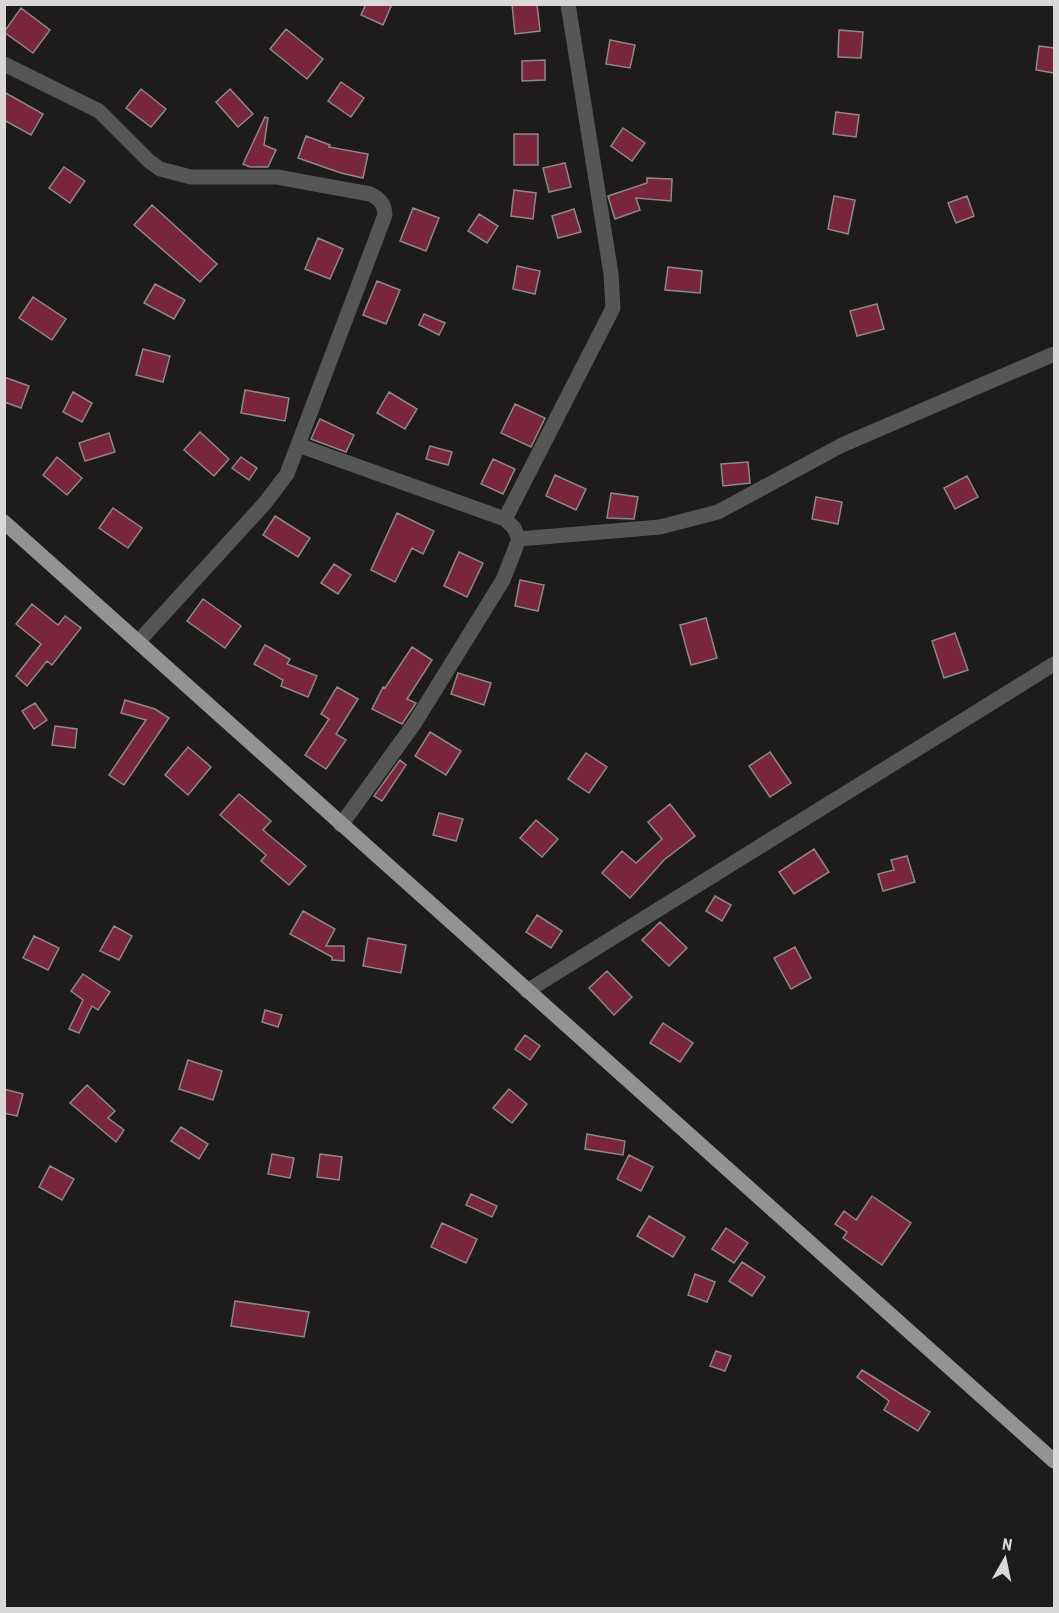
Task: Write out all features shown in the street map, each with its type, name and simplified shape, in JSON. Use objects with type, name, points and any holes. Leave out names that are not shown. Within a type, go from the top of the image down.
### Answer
[{"type":"main road","points":[[4,522],[340,825],[1054,1461]]},
{"type":"street","points":[[505,519],[613,309],[610,274],[568,4]]},
{"type":"street","points":[[4,64],[99,111],[160,169],[191,177],[277,177],[370,194],[379,199],[384,206],[385,215],[287,474],[265,504],[138,642]]},
{"type":"street","points":[[519,539],[660,527],[718,512],[842,445],[1054,354]]},
{"type":"street","points":[[298,445],[505,519],[514,528],[519,539],[503,580],[420,715],[340,825]]},
{"type":"street","points":[[527,991],[1054,664]]},
{"type":"building","points":[[366,4],[392,4],[383,25],[361,15]]},
{"type":"building","points":[[512,4],[537,4],[540,31],[515,34]]},
{"type":"building","points":[[21,8],[50,30],[33,53],[4,32]]},
{"type":"building","points":[[286,29],[323,59],[307,79],[270,49]]},
{"type":"building","points":[[839,30],[863,32],[861,58],[838,57]]},
{"type":"building","points":[[610,40],[635,45],[630,68],[606,64]]},
{"type":"building","points":[[1039,46],[1054,48],[1054,73],[1036,70]]},
{"type":"building","points":[[545,60],[545,80],[522,81],[522,61]]},
{"type":"building","points":[[341,82],[364,98],[351,117],[328,101]]},
{"type":"building","points":[[141,89],[166,109],[151,127],[126,108]]},
{"type":"building","points":[[230,89],[253,114],[238,127],[216,102]]},
{"type":"building","points":[[4,92],[43,114],[31,135],[4,120]]},
{"type":"building","points":[[836,112],[859,115],[856,137],[833,134]]},
{"type":"building","points":[[265,117],[268,118],[264,145],[276,150],[268,167],[250,167],[243,164]]},
{"type":"building","points":[[623,128],[645,143],[632,161],[611,146]]},
{"type":"building","points":[[514,134],[538,134],[538,165],[514,165]]},
{"type":"building","points":[[306,136],[330,145],[329,147],[368,154],[363,178],[298,158]]},
{"type":"building","points":[[565,163],[571,187],[549,192],[543,168]]},
{"type":"building","points":[[64,167],[85,181],[70,203],[49,188]]},
{"type":"building","points":[[647,178],[672,179],[671,201],[636,198],[640,210],[615,219],[608,196],[647,183]]},
{"type":"building","points":[[514,190],[536,193],[533,219],[511,216]]},
{"type":"building","points":[[834,196],[855,200],[848,234],[828,229]]},
{"type":"building","points":[[967,196],[974,216],[956,223],[948,203]]},
{"type":"building","points":[[152,205],[217,264],[200,282],[134,225]]},
{"type":"building","points":[[413,208],[439,218],[426,251],[400,241]]},
{"type":"building","points":[[574,209],[581,232],[558,238],[552,216]]},
{"type":"building","points":[[479,214],[498,226],[487,243],[468,231]]},
{"type":"building","points":[[318,238],[343,249],[330,279],[305,269]]},
{"type":"building","points":[[517,266],[540,271],[535,294],[513,289]]},
{"type":"building","points":[[668,267],[702,271],[700,293],[665,290]]},
{"type":"building","points":[[377,281],[400,290],[386,324],[363,315]]},
{"type":"building","points":[[155,284],[185,300],[174,319],[144,303]]},
{"type":"building","points":[[33,297],[66,319],[52,340],[19,318]]},
{"type":"building","points":[[877,304],[884,329],[857,336],[850,311]]},
{"type":"building","points":[[424,314],[445,323],[439,335],[419,325]]},
{"type":"building","points":[[143,349],[170,356],[163,382],[136,375]]},
{"type":"building","points":[[4,377],[29,386],[21,408],[4,402]]},
{"type":"building","points":[[245,390],[289,398],[285,421],[241,413]]},
{"type":"building","points":[[73,392],[92,403],[82,422],[63,412]]},
{"type":"building","points":[[389,392],[417,409],[405,429],[377,413]]},
{"type":"building","points":[[515,404],[545,418],[531,447],[501,433]]},
{"type":"building","points":[[320,419],[354,435],[346,452],[311,439]]},
{"type":"building","points":[[200,432],[229,459],[214,476],[184,450]]},
{"type":"building","points":[[109,433],[115,452],[85,461],[79,443]]},
{"type":"building","points":[[430,446],[452,452],[448,465],[426,459]]},
{"type":"building","points":[[57,457],[82,478],[67,495],[43,475]]},
{"type":"building","points":[[241,457],[257,468],[249,480],[232,468]]},
{"type":"building","points":[[493,459],[515,469],[503,494],[481,484]]},
{"type":"building","points":[[748,462],[750,483],[723,486],[721,464]]},
{"type":"building","points":[[555,475],[586,489],[576,510],[546,496]]},
{"type":"building","points":[[967,476],[978,497],[955,509],[944,488]]},
{"type":"building","points":[[611,493],[638,497],[634,519],[607,518]]},
{"type":"building","points":[[816,497],[842,502],[838,524],[812,519]]},
{"type":"building","points":[[113,508],[142,528],[128,548],[99,528]]},
{"type":"building","points":[[397,513],[434,531],[423,554],[412,548],[395,582],[371,570]]},
{"type":"building","points":[[275,516],[310,538],[298,557],[263,535]]},
{"type":"building","points":[[459,552],[483,563],[467,597],[444,586]]},
{"type":"building","points":[[334,564],[351,575],[338,594],[321,583]]},
{"type":"building","points":[[520,580],[544,585],[538,611],[515,606]]},
{"type":"building","points":[[203,599],[241,626],[225,648],[187,621]]},
{"type":"building","points":[[32,604],[58,625],[65,616],[81,628],[52,665],[47,661],[27,686],[16,676],[41,644],[16,624]]},
{"type":"building","points":[[706,618],[717,658],[691,665],[680,625]]},
{"type":"building","points":[[955,633],[968,670],[944,678],[932,641]]},
{"type":"building","points":[[265,645],[290,659],[287,664],[317,676],[308,697],[281,686],[283,680],[254,664]]},
{"type":"building","points":[[412,647],[432,660],[407,699],[416,703],[402,724],[372,709],[383,687],[385,688]]},
{"type":"building","points":[[458,673],[491,683],[484,705],[451,694]]},
{"type":"building","points":[[337,687],[358,699],[336,734],[346,740],[326,769],[305,755],[329,719],[321,714]]},
{"type":"building","points":[[125,700],[155,709],[169,718],[124,785],[109,775],[146,720],[121,713]]},
{"type":"building","points":[[35,703],[47,720],[34,729],[22,711]]},
{"type":"building","points":[[55,726],[77,729],[75,748],[52,745]]},
{"type":"building","points":[[430,732],[461,751],[446,775],[415,756]]},
{"type":"building","points":[[188,747],[211,767],[188,795],[165,775]]},
{"type":"building","points":[[770,752],[791,783],[770,797],[749,766]]},
{"type":"building","points":[[586,753],[607,767],[589,793],[568,779]]},
{"type":"building","points":[[400,760],[406,765],[382,801],[374,796]]},
{"type":"building","points":[[239,794],[271,821],[263,830],[306,866],[289,885],[261,861],[266,855],[220,815]]},
{"type":"building","points":[[670,804],[695,836],[664,860],[630,898],[602,873],[622,851],[636,863],[662,839],[648,822]]},
{"type":"building","points":[[439,813],[463,819],[456,841],[433,835]]},
{"type":"building","points":[[536,820],[558,839],[542,857],[520,838]]},
{"type":"building","points":[[814,849],[829,872],[794,894],[779,872]]},
{"type":"building","points":[[907,856],[915,882],[883,891],[878,874],[894,870],[891,860]]},
{"type":"building","points":[[715,896],[731,905],[722,921],[706,911]]},
{"type":"building","points":[[303,911],[335,929],[326,946],[344,946],[344,961],[332,960],[332,957],[290,934]]},
{"type":"building","points":[[537,915],[562,931],[551,948],[526,932]]},
{"type":"building","points":[[660,922],[687,948],[669,966],[642,940]]},
{"type":"building","points":[[114,926],[132,936],[119,960],[100,951]]},
{"type":"building","points":[[34,936],[59,948],[48,970],[23,958]]},
{"type":"building","points":[[368,938],[406,945],[401,973],[363,966]]},
{"type":"building","points":[[795,947],[811,978],[791,989],[774,958]]},
{"type":"building","points":[[607,971],[632,997],[614,1015],[589,988]]},
{"type":"building","points":[[83,974],[110,992],[98,1010],[92,1006],[79,1033],[69,1029],[83,1000],[71,991]]},
{"type":"building","points":[[265,1010],[282,1015],[278,1027],[262,1022]]},
{"type":"building","points":[[663,1023],[693,1043],[680,1062],[650,1043]]},
{"type":"building","points":[[525,1035],[540,1046],[530,1060],[515,1049]]},
{"type":"building","points":[[188,1060],[222,1071],[213,1100],[179,1089]]},
{"type":"building","points":[[87,1085],[115,1111],[108,1118],[124,1130],[116,1142],[70,1103]]},
{"type":"building","points":[[4,1089],[23,1094],[17,1116],[4,1113]]},
{"type":"building","points":[[509,1089],[527,1104],[512,1123],[493,1108]]},
{"type":"building","points":[[181,1127],[208,1144],[199,1159],[171,1141]]},
{"type":"building","points":[[587,1134],[625,1141],[623,1155],[585,1149]]},
{"type":"building","points":[[272,1154],[294,1158],[290,1178],[268,1174]]},
{"type":"building","points":[[320,1154],[342,1157],[339,1180],[317,1177]]},
{"type":"building","points":[[629,1155],[653,1167],[641,1191],[617,1179]]},
{"type":"building","points":[[50,1166],[74,1179],[62,1200],[39,1187]]},
{"type":"building","points":[[471,1194],[497,1206],[492,1217],[466,1205]]},
{"type":"building","points":[[872,1196],[911,1223],[882,1265],[843,1238],[847,1232],[835,1224],[844,1211],[856,1220]]},
{"type":"building","points":[[649,1216],[685,1237],[673,1257],[637,1236]]},
{"type":"building","points":[[442,1223],[477,1239],[466,1263],[431,1247]]},
{"type":"building","points":[[726,1228],[748,1243],[734,1263],[712,1249]]},
{"type":"building","points":[[742,1262],[765,1277],[752,1296],[729,1281]]},
{"type":"building","points":[[695,1274],[715,1282],[707,1302],[688,1295]]},
{"type":"building","points":[[235,1301],[309,1312],[304,1337],[231,1326]]},
{"type":"building","points":[[716,1351],[731,1356],[725,1371],[710,1366]]},
{"type":"building","points":[[862,1370],[930,1412],[918,1431],[884,1410],[889,1401],[857,1377]]}]
